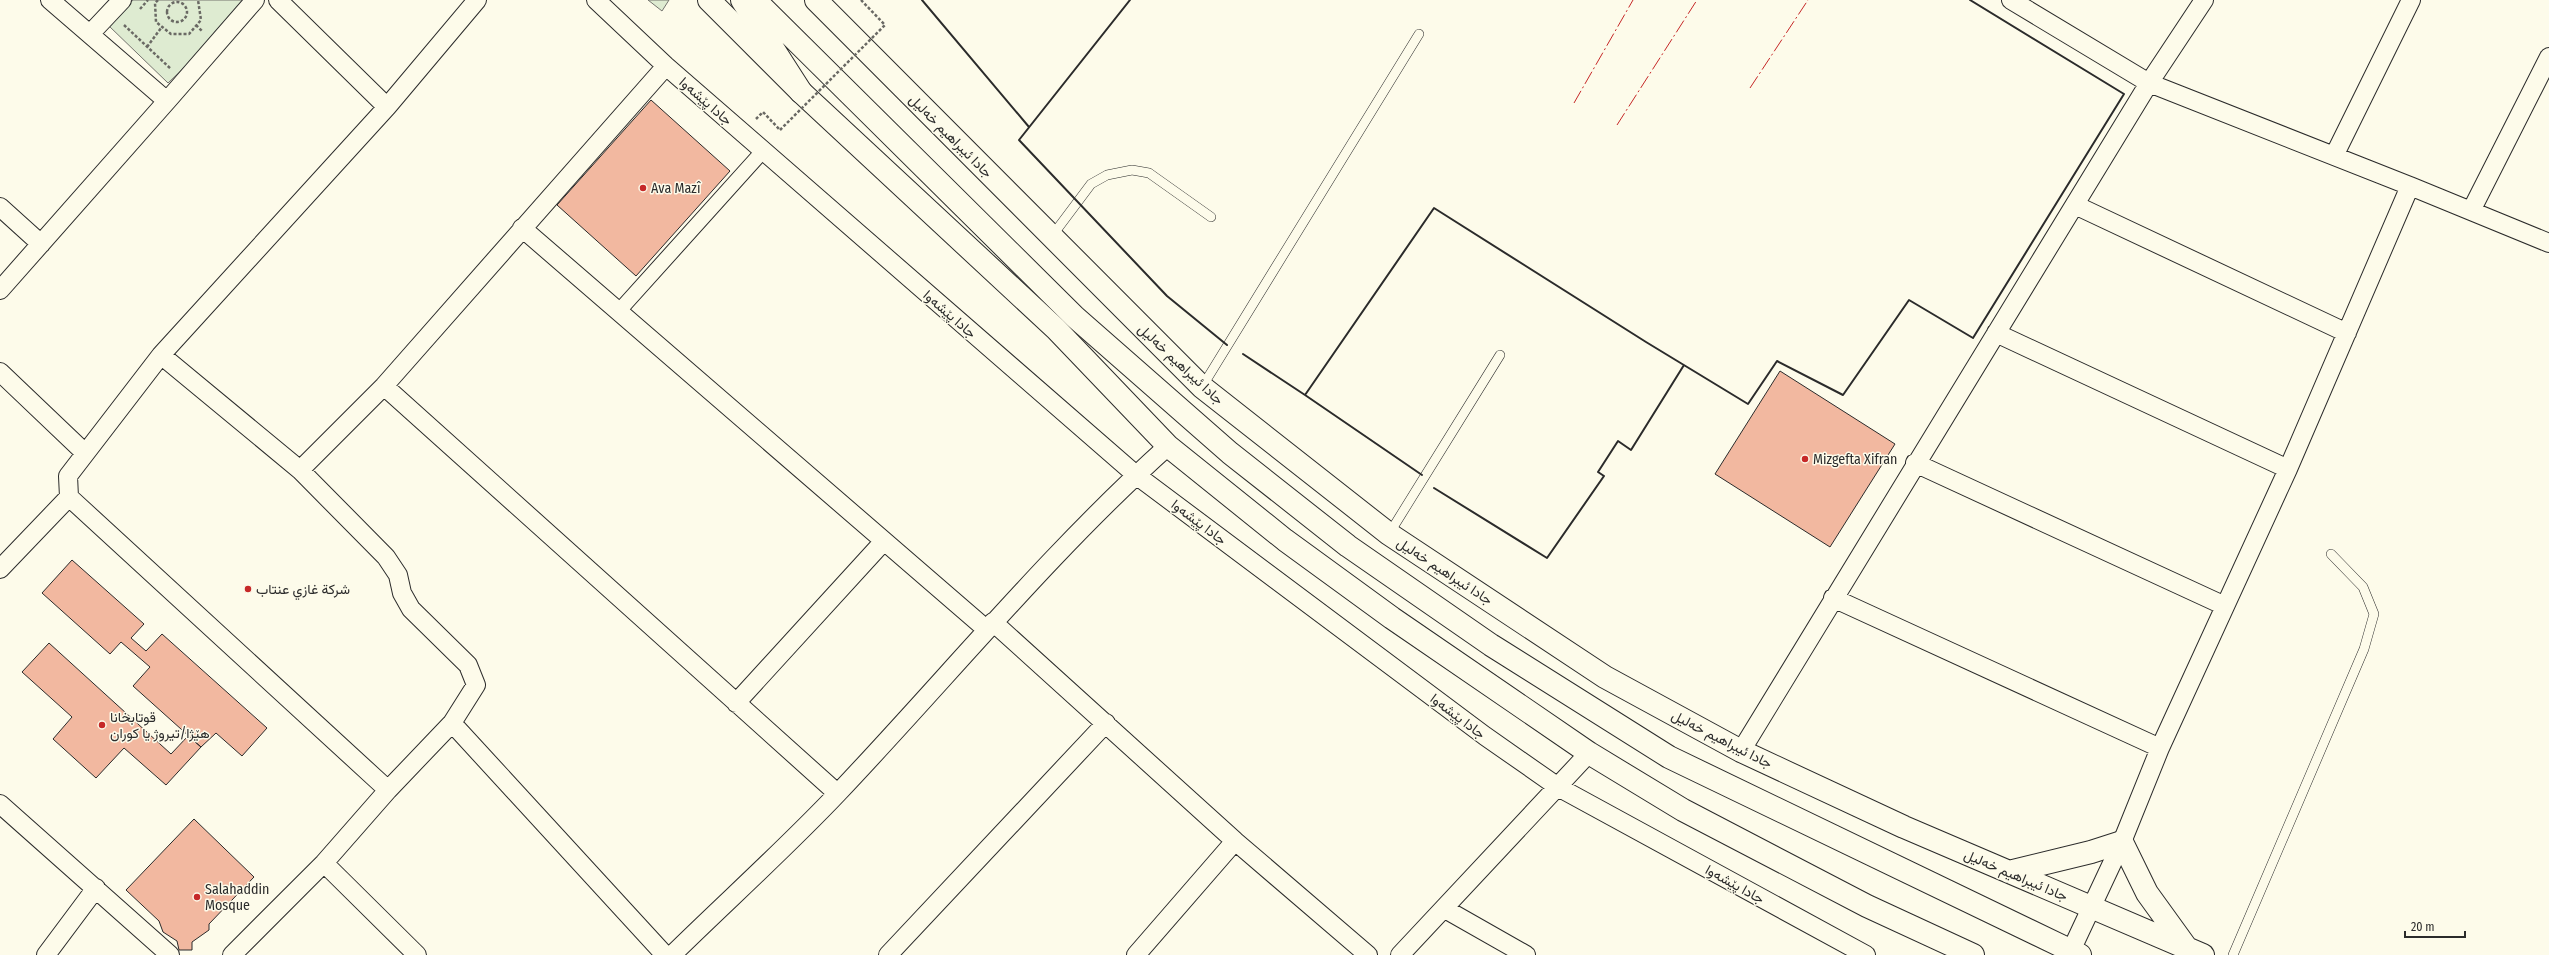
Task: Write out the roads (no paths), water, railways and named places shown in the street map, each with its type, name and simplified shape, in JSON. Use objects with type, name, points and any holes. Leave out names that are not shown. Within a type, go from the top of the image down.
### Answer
[{"type":"main road","points":[[709,0],[801,92],[1056,329],[1168,446],[1285,540],[1392,618],[1589,753],[1683,810],[1867,906],[1973,955]]},
{"type":"main road","points":[[742,0],[801,92]]},
{"type":"main road","points":[[755,0],[1075,317],[1230,453],[1348,546],[1492,645],[1669,757],[2073,954]]},
{"type":"main road","name":"جادا ئیبراهیم خەلیل","points":[[822,2],[1051,237],[1202,387],[1389,534],[1605,677],[1741,751],[1904,827],[2195,952]]},
{"type":"main road","points":[[2009,872],[2091,852],[2122,842],[2147,893],[2195,952]]},
{"type":"street","points":[[50,0],[167,101]]},
{"type":"street","points":[[90,34],[122,0]]},
{"type":"street","points":[[0,290],[255,0]]},
{"type":"street","points":[[278,0],[387,107]]},
{"type":"street","points":[[388,790],[69,497],[68,476],[161,355],[387,107],[477,0]]},
{"type":"street","name":"جادا پێشەوا","points":[[596,0],[666,66],[1136,475],[1485,736],[1558,787],[1866,955]]},
{"type":"street","points":[[2010,0],[2149,83],[2471,210],[2549,243]]},
{"type":"street","points":[[1741,751],[1832,598],[2149,83],[2204,0]]},
{"type":"street","points":[[2334,156],[2411,0]]},
{"type":"street","points":[[2471,210],[2549,57]]},
{"type":"street","points":[[300,470],[384,386],[666,66]]},
{"type":"street","points":[[618,312],[763,151]]},
{"type":"street","points":[[2073,954],[2090,907],[2122,842],[2160,748],[2288,469],[2410,186]]},
{"type":"street","points":[[2075,205],[2347,332]]},
{"type":"street","points":[[0,207],[41,244]]},
{"type":"street","points":[[522,228],[884,541],[990,625],[1106,723],[1235,841],[1368,955]]},
{"type":"street","points":[[1996,333],[2288,469]]},
{"type":"street","points":[[161,355],[300,470],[386,558],[398,575],[402,593],[410,609],[468,665],[476,685],[452,724],[388,790],[324,863],[232,955]]},
{"type":"street","points":[[0,372],[85,453]]},
{"type":"street","points":[[384,386],[837,793]]},
{"type":"street","points":[[672,955],[837,793],[990,625],[1136,475],[1168,446]]},
{"type":"street","points":[[1915,463],[2224,606]]},
{"type":"street","points":[[0,569],[69,497]]},
{"type":"street","points":[[736,703],[884,541]]},
{"type":"street","points":[[1832,598],[2160,748]]},
{"type":"street","points":[[888,955],[1106,723]]},
{"type":"street","points":[[452,724],[665,955]]},
{"type":"street","points":[[1400,955],[1445,909],[1589,753]]},
{"type":"street","points":[[0,804],[170,955]]},
{"type":"street","points":[[1136,955],[1235,841]]},
{"type":"street","points":[[324,863],[417,955]]},
{"type":"street","points":[[46,955],[96,888]]},
{"type":"street","points":[[1445,909],[1526,955]]},
{"type":"lane","points":[[1202,387],[1419,34]]},
{"type":"lane","points":[[1051,237],[1091,184],[1107,175],[1132,170],[1149,173],[1211,217]]},
{"type":"lane","points":[[1389,534],[1500,355]]},
{"type":"lane","points":[[2233,955],[2364,649],[2374,614],[2363,587],[2331,554]]},
{"type":"place","name":"Ava Mazî","points":[[643,188]]},
{"type":"place","name":"Mizgefta Xifran","points":[[1805,459]]},
{"type":"place","name":"شركة غازي عنتاب","points":[[248,589]]},
{"type":"place","name":"قوتابخانا هێژا/تيروژ يا كوران","points":[[102,725]]},
{"type":"place","name":"Salahaddin Mosque","points":[[197,897]]}]
